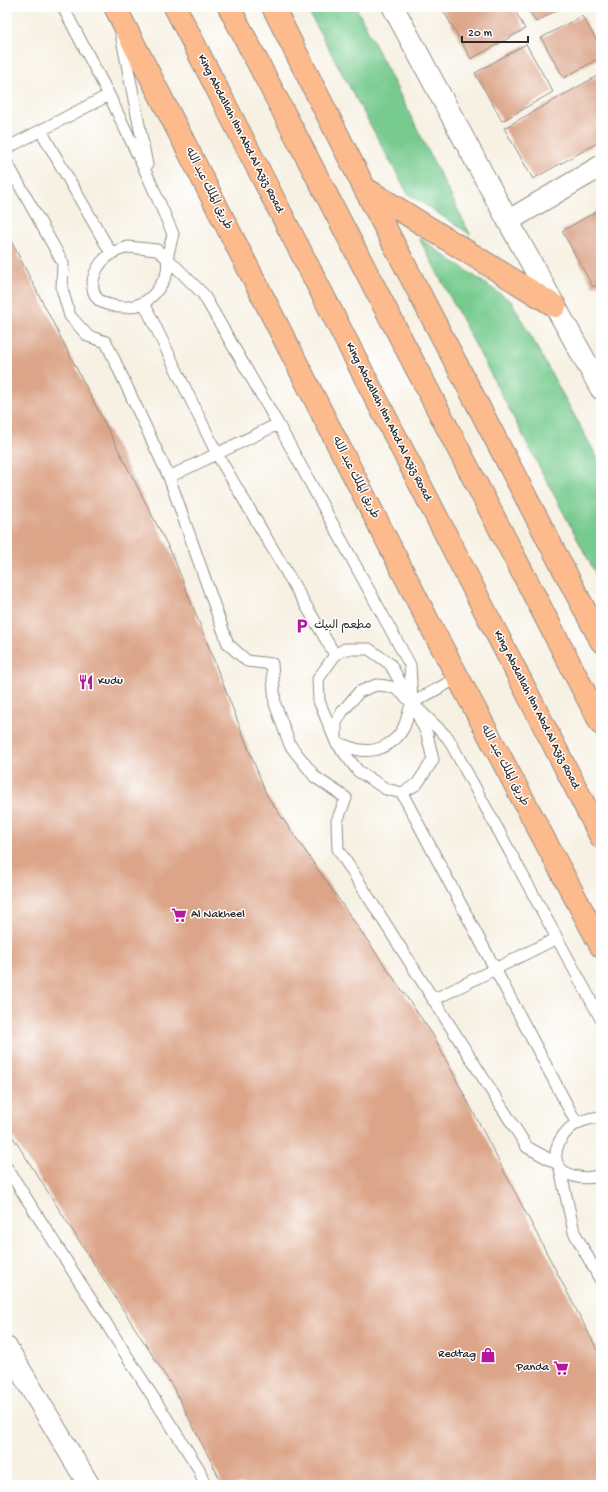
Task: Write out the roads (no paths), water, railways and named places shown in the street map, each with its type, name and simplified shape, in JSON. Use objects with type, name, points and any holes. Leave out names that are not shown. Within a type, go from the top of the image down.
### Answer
[{"type":"main road","name":"King Abdallah Ibn Abd Al Aziz Road","points":[[175,7],[601,837]]},
{"type":"main road","points":[[229,7],[601,724]]},
{"type":"main road","points":[[273,7],[365,189],[601,641]]},
{"type":"main road","name":"طريق الملك عبد الله","points":[[116,8],[457,678],[601,946]]},
{"type":"main road","points":[[365,189],[555,306]]},
{"type":"street","points":[[393,7],[508,221],[601,389]]},
{"type":"street","points":[[508,221],[601,166]]},
{"type":"street","points":[[7,1348],[89,1485]]},
{"type":"lane","points":[[63,7],[109,95],[150,181],[173,234],[167,258],[168,273],[154,295],[144,303],[132,308],[118,308],[106,304],[98,299],[94,292],[93,280],[95,270],[111,253],[128,247],[157,250],[167,258],[203,294],[278,424],[410,665],[412,703],[404,726],[396,738],[386,746],[374,750],[361,750],[336,742]]},
{"type":"lane","points":[[116,8],[150,181]]},
{"type":"lane","points":[[7,148],[109,95]]},
{"type":"lane","points":[[41,131],[111,253]]},
{"type":"lane","points":[[7,163],[63,262],[62,289],[70,316],[88,336],[106,342],[169,477],[228,644],[247,661],[272,664],[275,704],[290,745],[315,777],[346,798],[337,821],[338,849],[527,1146],[558,1166],[568,1175],[580,1178],[594,1178],[601,1175]]},
{"type":"lane","points":[[144,303],[217,454],[335,655]]},
{"type":"lane","points":[[169,477],[278,424]]},
{"type":"lane","points":[[345,649],[369,649],[390,664],[412,703],[427,734],[433,760],[418,784],[402,792],[386,789],[358,771],[336,742],[319,701],[318,679],[335,655],[345,649]]},
{"type":"lane","points":[[412,703],[457,678]]},
{"type":"lane","points":[[336,742],[336,723],[342,712],[359,692],[376,685],[389,686],[399,689],[448,738],[601,1019]]},
{"type":"lane","points":[[402,792],[577,1124]]},
{"type":"lane","points":[[433,1000],[557,938]]},
{"type":"lane","points":[[601,1117],[582,1121],[570,1128],[556,1150],[558,1166],[574,1232],[601,1281]]},
{"type":"lane","points":[[7,1168],[199,1469],[206,1485]]},
{"type":"place","name":"مطعم البيك","points":[[302,626]]},
{"type":"place","name":"Kudu","points":[[86,682]]},
{"type":"place","name":"Al Nakheel","points":[[179,915]]},
{"type":"place","name":"Redtag","points":[[488,1355]]},
{"type":"place","name":"Panda","points":[[561,1368]]}]
